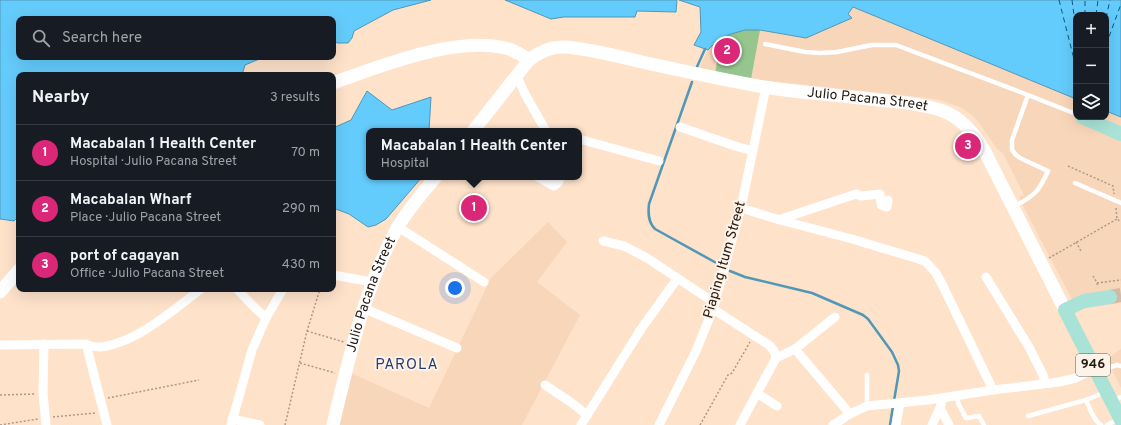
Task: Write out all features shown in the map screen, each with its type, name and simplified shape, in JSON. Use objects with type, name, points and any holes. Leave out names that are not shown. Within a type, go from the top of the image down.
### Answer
[{"type":"main road","points":[[336,82],[415,56],[472,44],[506,48],[519,53],[529,60]]},
{"type":"main road","name":"Julio Pacana Street","points":[[475,128],[529,60],[537,53],[546,49],[554,48],[572,48],[599,52],[714,78],[766,87],[900,102],[935,109],[951,115],[965,125],[978,139],[1096,370],[1113,397],[1120,419]]},
{"type":"main road","points":[[1089,120],[1121,134]]},
{"type":"main road","name":"Julio Pacana Street","points":[[333,425],[353,344],[372,282],[398,227],[409,210],[434,180]]},
{"type":"main road","points":[[0,292],[16,273]]},
{"type":"main road","points":[[1065,310],[1084,301],[1110,297]]},
{"type":"street","points":[[517,76],[525,94],[544,128]]},
{"type":"street","name":"Piaping Itum Street","points":[[659,425],[696,351],[714,306],[741,208],[766,87]]},
{"type":"street","points":[[680,128],[753,151]]},
{"type":"street","points":[[582,142],[659,161]]},
{"type":"street","points":[[543,180],[554,186],[558,184],[560,180]]},
{"type":"street","points":[[780,220],[856,194],[861,196],[880,194],[881,205],[887,207],[888,200]]},
{"type":"street","points":[[741,208],[925,261],[936,273],[944,286],[993,390]]},
{"type":"street","points":[[398,227],[484,282]]},
{"type":"street","points":[[603,241],[624,246],[641,255],[677,279],[769,345],[774,351],[776,358]]},
{"type":"street","points":[[336,276],[372,282]]},
{"type":"street","points":[[986,277],[1029,348],[1044,377],[1043,384]]},
{"type":"street","points":[[581,425],[641,329],[677,279]]},
{"type":"street","points":[[0,345],[82,343],[98,347],[121,341],[141,331],[197,292]]},
{"type":"street","points":[[240,292],[266,318]]},
{"type":"street","points":[[260,425],[231,422],[252,350],[266,318],[281,292]]},
{"type":"street","points":[[363,308],[457,348]]},
{"type":"street","points":[[740,425],[776,358],[795,349],[835,316]]},
{"type":"street","points":[[44,344],[43,393],[46,425]]},
{"type":"street","points":[[87,345],[99,400],[107,425]]},
{"type":"street","points":[[795,349],[850,414]]},
{"type":"street","points":[[832,425],[867,406],[896,404],[1059,382],[1076,378],[1096,370]]},
{"type":"street","points":[[545,385],[587,415]]},
{"type":"street","points":[[758,394],[777,406]]},
{"type":"street","points":[[932,425],[943,398]]},
{"type":"street","points":[[896,404],[896,425]]},
{"type":"street","points":[[940,408],[949,425]]},
{"type":"lane","points":[[765,44],[805,52],[820,53],[837,52],[872,45],[896,46],[1073,113]]},
{"type":"lane","points":[[1013,207],[1030,198],[1036,192],[1041,186],[1048,171],[1022,159],[1012,150],[1012,140],[1028,95]]},
{"type":"lane","points":[[1075,183],[1121,203]]},
{"type":"lane","points":[[1096,370],[1117,365],[1121,366]]},
{"type":"lane","points":[[867,375],[867,406]]},
{"type":"lane","points":[[956,396],[966,418],[978,416],[984,425]]},
{"type":"lane","points":[[1028,416],[1086,400],[1113,397]]},
{"type":"lane","points":[[1086,400],[1093,416],[1101,425]]},
{"type":"lane","points":[[1107,425],[1120,419]]},
{"type":"path","points":[[1041,262],[1117,219],[1121,222]]},
{"type":"path","points":[[1076,242],[1081,251]]},
{"type":"path","points":[[1093,276],[1097,283],[1121,280]]},
{"type":"path","points":[[285,425],[307,331],[319,292]]},
{"type":"path","points":[[307,331],[353,344]]},
{"type":"path","points":[[700,425],[728,376],[732,373],[754,335]]},
{"type":"path","points":[[300,363],[345,375]]},
{"type":"path","points":[[99,400],[199,380]]},
{"type":"path","points":[[0,395],[43,393]]},
{"type":"shaded area","points":[[853,7],[1073,98],[1073,120],[1109,120],[1109,112],[1121,117],[1121,303],[1077,309],[1019,198],[1024,195],[1003,153],[997,149],[972,115],[960,107],[940,100],[928,98],[751,79],[698,70],[708,50],[718,40],[760,30],[806,38],[852,18],[848,14]]},
{"type":"shaded area","points":[[548,222],[567,242],[537,282],[580,315],[522,425],[337,425],[351,373],[429,408],[491,278]]},
{"type":"shaded area","points":[[1121,349],[1121,388],[1107,359]]},
{"type":"green space","points":[[745,30],[760,30],[751,79],[715,74],[720,45],[718,40]]},
{"type":"water","points":[[0,0],[431,0],[393,10],[354,31],[352,38],[348,43],[336,42],[336,16],[16,16],[16,60],[257,60],[245,65],[243,72],[16,72],[16,219],[14,221],[0,219]]},
{"type":"water","points":[[505,0],[677,0],[676,12],[637,11],[635,17],[564,17],[551,19]]},
{"type":"water","points":[[679,0],[1121,0],[1121,117],[1109,112],[1109,12],[1073,12],[1073,98],[853,7],[848,14],[852,18],[806,38],[760,30],[745,30],[718,40],[708,50],[694,45],[701,32],[700,7]]},
{"type":"water","points":[[367,91],[392,110],[431,97],[429,128],[366,128],[366,180],[419,180],[386,219],[376,225],[368,227],[349,214],[336,209],[336,127],[351,120]]},
{"type":"waterway","points":[[696,69],[705,49]]},
{"type":"waterway","points":[[692,82],[649,204],[649,217],[655,229],[720,265]]},
{"type":"waterway","points":[[730,271],[745,277],[812,293],[863,315],[868,319],[892,352],[898,365],[899,371],[894,401]]},
{"type":"waterway","points":[[890,425],[893,406]]},
{"type":"ferry route","points":[[1059,0],[1073,55]]},
{"type":"ferry route","points":[[1072,0],[1074,12]]},
{"type":"ferry route","points":[[1085,0],[1085,12]]},
{"type":"ferry route","points":[[1096,12],[1098,0]]},
{"type":"ferry route","points":[[1107,12],[1110,0]]},
{"type":"ferry route","points":[[1109,37],[1121,4]]},
{"type":"tunnel","points":[[1110,297],[1121,295]]},
{"type":"place","name":"Macabalan Wharf","points":[[727,51]]},
{"type":"place","name":"port of cagayan","points":[[968,146]]},
{"type":"place","name":"Macabalan 1 Health Center","points":[[474,208]]},
{"type":"district","name":"PAROLA","points":[[407,365]]}]
